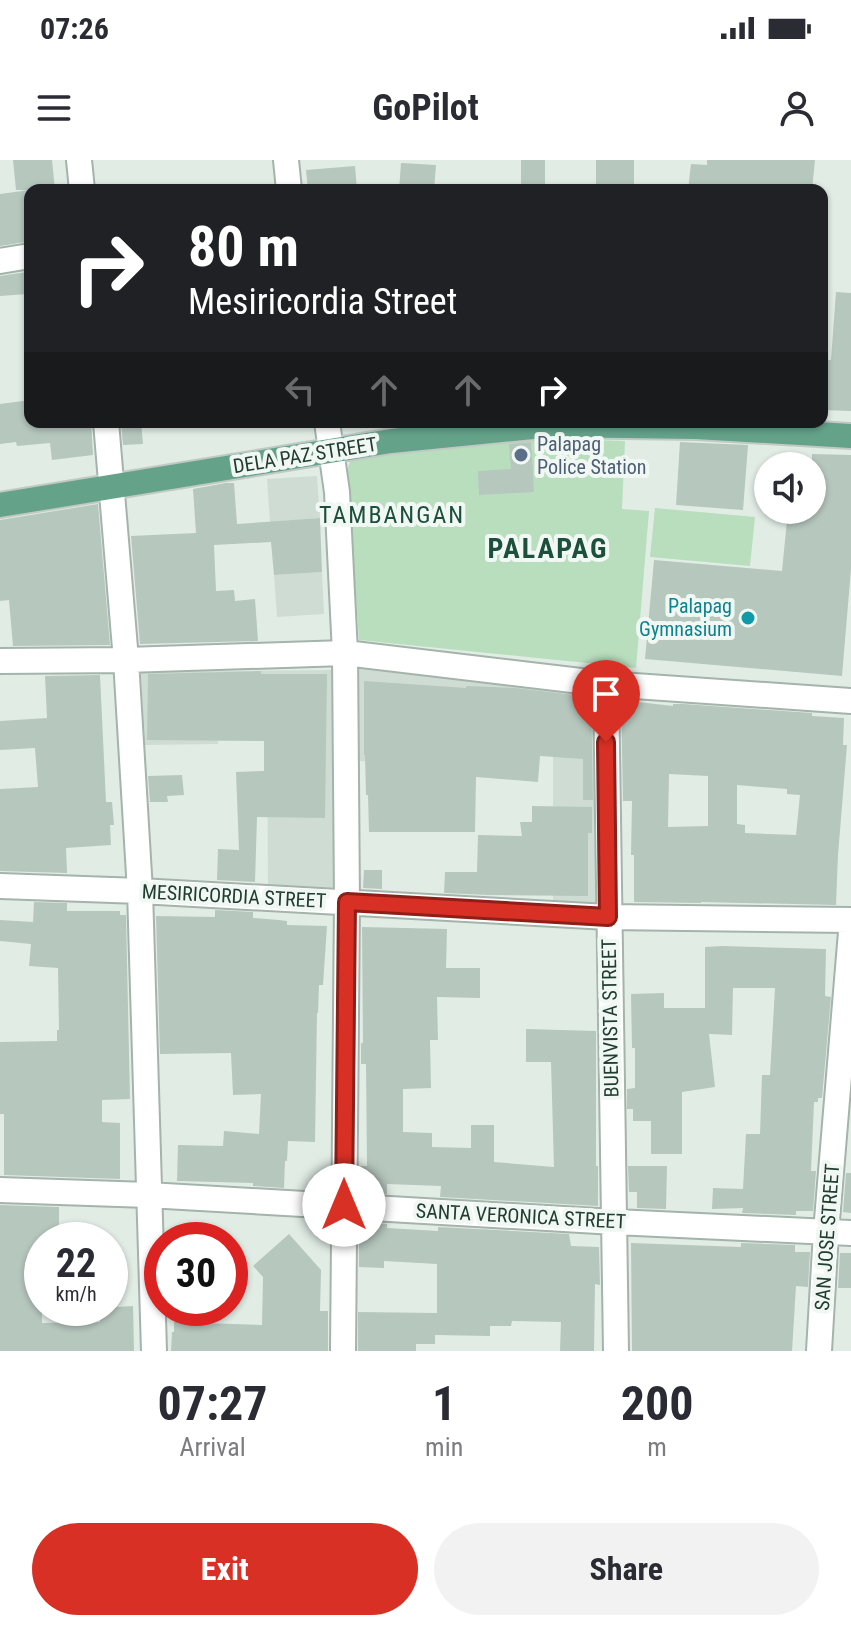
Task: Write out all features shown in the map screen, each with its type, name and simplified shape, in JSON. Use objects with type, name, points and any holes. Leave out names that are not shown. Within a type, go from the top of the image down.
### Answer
[{"type":"main road","name":"DELA PAZ STREET","points":[[0,505],[391,441],[523,428]]},
{"type":"main road","name":"DELA PAZ STREET","points":[[713,428],[851,436]]},
{"type":"street","points":[[79,160],[81,184]]},
{"type":"street","points":[[286,160],[288,184]]},
{"type":"street","points":[[0,261],[24,257]]},
{"type":"street","points":[[106,428],[126,660],[140,891],[154,1351]]},
{"type":"street","points":[[328,428],[337,492],[345,653],[347,902],[343,1351]]},
{"type":"street","points":[[0,661],[345,653],[606,684],[851,701]]},
{"type":"street","name":"BUENVISTA STREET","points":[[606,684],[616,1351]]},
{"type":"street","name":"MESIRICORDIA STREET","points":[[0,886],[608,917],[851,920]]},
{"type":"street","name":"SAN JOSE STREET","points":[[819,1351],[851,932]]},
{"type":"street","name":"SANTA VERONICA STREET","points":[[0,1190],[148,1195],[851,1233]]},
{"type":"shaded area","points":[[317,476],[320,518],[270,522],[267,479]]},
{"type":"shaded area","points":[[322,572],[324,614],[277,617],[274,575]]},
{"type":"shaded area","points":[[358,668],[608,688],[605,905],[553,902],[553,742],[461,765],[358,761]]},
{"type":"shaded area","points":[[334,670],[333,890],[268,887],[267,712],[217,711],[218,744],[144,745],[141,672]]},
{"type":"green space","points":[[533,438],[625,441],[622,509],[649,511],[636,668],[359,640],[347,471],[351,459],[361,451]]},
{"type":"green space","points":[[655,508],[754,517],[750,566],[650,557]]},
{"type":"building","points":[[13,160],[52,160],[54,184],[24,184],[24,190],[16,190]]},
{"type":"building","points":[[521,160],[545,160],[545,184],[521,184]]},
{"type":"building","points":[[596,160],[634,160],[634,184],[596,184]]},
{"type":"building","points":[[707,160],[815,160],[813,184],[689,184],[691,164],[707,165]]},
{"type":"building","points":[[401,163],[436,165],[434,184],[399,184]]},
{"type":"building","points":[[355,166],[356,184],[307,184],[306,170]]},
{"type":"building","points":[[24,191],[24,242],[0,246],[0,194]]},
{"type":"building","points":[[24,272],[24,294],[0,296],[0,276]]},
{"type":"building","points":[[836,292],[851,293],[851,411],[828,410],[828,360],[831,360]]},
{"type":"building","points":[[24,401],[24,428],[91,428],[93,455],[52,460],[50,443],[0,444],[0,404]]},
{"type":"building","points":[[122,428],[142,428],[143,444],[123,445]]},
{"type":"building","name":"Palapag Police Station","points":[[531,442],[534,492],[479,495],[478,471],[511,469],[509,444]]},
{"type":"building","points":[[680,442],[748,445],[743,510],[676,505]]},
{"type":"building","name":"Palapag Gymnasium","points":[[826,454],[851,455],[851,569],[842,676],[645,659],[654,560],[782,571],[787,524],[826,524]]},
{"type":"building","points":[[234,483],[237,524],[320,518],[322,572],[274,575],[271,542],[214,545],[216,591],[234,590],[235,601],[255,599],[258,641],[140,644],[131,536],[196,533],[193,489]]},
{"type":"building","points":[[98,504],[110,645],[13,646],[9,600],[0,601],[0,520]]},
{"type":"building","points":[[261,671],[261,674],[327,674],[325,818],[257,817],[255,882],[217,880],[218,849],[239,850],[236,772],[264,771],[264,741],[147,740],[148,674]]},
{"type":"building","points":[[100,675],[106,802],[112,802],[114,825],[110,825],[111,845],[66,848],[67,873],[0,871],[0,789],[38,787],[35,748],[0,750],[0,721],[47,718],[45,676]]},
{"type":"building","points":[[364,681],[515,688],[591,697],[593,800],[583,800],[583,759],[540,756],[538,782],[476,777],[475,832],[369,832],[364,755]]},
{"type":"building","points":[[621,700],[673,706],[683,704],[812,713],[812,716],[844,718],[843,745],[847,745],[836,905],[634,902],[632,801],[623,801]],"holes":[[[669,774],[708,776],[708,826],[668,827]],[[737,785],[787,789],[787,794],[800,795],[796,835],[745,833],[745,825],[737,824]]]},
{"type":"building","points":[[182,775],[184,795],[167,796],[168,802],[150,802],[148,776]]},
{"type":"building","points":[[532,806],[592,807],[592,833],[588,833],[588,896],[444,893],[445,872],[477,872],[478,835],[522,836],[520,822],[532,822]]},
{"type":"building","points":[[364,870],[382,870],[382,889],[363,888]]},
{"type":"building","points":[[34,902],[67,903],[67,911],[120,911],[120,915],[126,915],[130,1099],[102,1100],[102,1122],[120,1123],[120,1179],[4,1175],[0,1042],[57,1041],[59,1030],[58,968],[29,966],[31,944],[0,941],[0,920],[33,922]]},
{"type":"building","points":[[215,910],[253,912],[253,918],[287,921],[287,925],[327,926],[323,985],[319,985],[317,1013],[315,1142],[288,1141],[284,1188],[253,1186],[253,1183],[177,1181],[178,1145],[223,1146],[224,1131],[259,1134],[261,1094],[233,1095],[231,1053],[160,1054],[156,916],[215,917]]},
{"type":"building","points":[[362,927],[447,929],[446,968],[480,968],[480,998],[437,997],[438,1040],[430,1040],[431,1088],[403,1089],[403,1132],[432,1133],[432,1147],[471,1148],[471,1125],[494,1125],[494,1162],[554,1167],[551,1062],[526,1062],[526,1029],[596,1031],[598,1206],[440,1197],[441,1186],[387,1184],[387,1194],[359,1192],[360,1166],[367,1166],[366,1064],[361,1064]]},
{"type":"building","points":[[705,947],[826,949],[825,996],[831,997],[822,1098],[814,1102],[811,1171],[816,1171],[813,1211],[796,1211],[796,1215],[742,1213],[743,1208],[712,1209],[713,1188],[743,1189],[746,1134],[760,1134],[762,1075],[770,1075],[775,988],[733,988],[732,1035],[709,1034],[715,1087],[682,1092],[682,1154],[651,1154],[651,1121],[633,1121],[633,1109],[627,1109],[627,1089],[635,1088],[631,994],[664,993],[664,1008],[705,1008]]},
{"type":"building","points":[[628,1166],[667,1166],[666,1209],[637,1208],[637,1192],[629,1192]]},
{"type":"building","points":[[846,1173],[851,1173],[851,1213],[843,1212]]},
{"type":"building","points":[[0,1205],[59,1207],[59,1222],[24,1222],[24,1326],[128,1326],[128,1306],[133,1306],[134,1351],[0,1351]]},
{"type":"building","points":[[359,1222],[387,1224],[387,1228],[438,1231],[438,1227],[569,1234],[571,1246],[599,1247],[600,1285],[595,1284],[594,1351],[560,1351],[561,1322],[512,1321],[511,1326],[490,1326],[490,1336],[435,1335],[435,1344],[416,1344],[416,1351],[358,1351],[358,1312],[437,1313],[437,1264],[384,1261],[384,1268],[359,1267]]},
{"type":"building","points":[[289,1234],[321,1270],[320,1311],[328,1311],[328,1351],[171,1351],[174,1326],[262,1325],[263,1277],[253,1266]]},
{"type":"building","points":[[631,1243],[741,1247],[741,1243],[795,1245],[795,1252],[810,1252],[808,1287],[796,1286],[792,1351],[632,1351]]},
{"type":"building","points":[[840,1253],[851,1253],[851,1288],[838,1288]]},
{"type":"place","name":"Palapag Police Station","points":[[521,455]]},
{"type":"place","name":"Palapag Gymnasium","points":[[748,618]]},
{"type":"district","name":"TAMBANGAN","points":[[392,515]]},
{"type":"district","name":"PALAPAG","points":[[548,548]]},
{"type":"route","points":[[344,1205],[347,902],[608,917],[606,742]]}]
